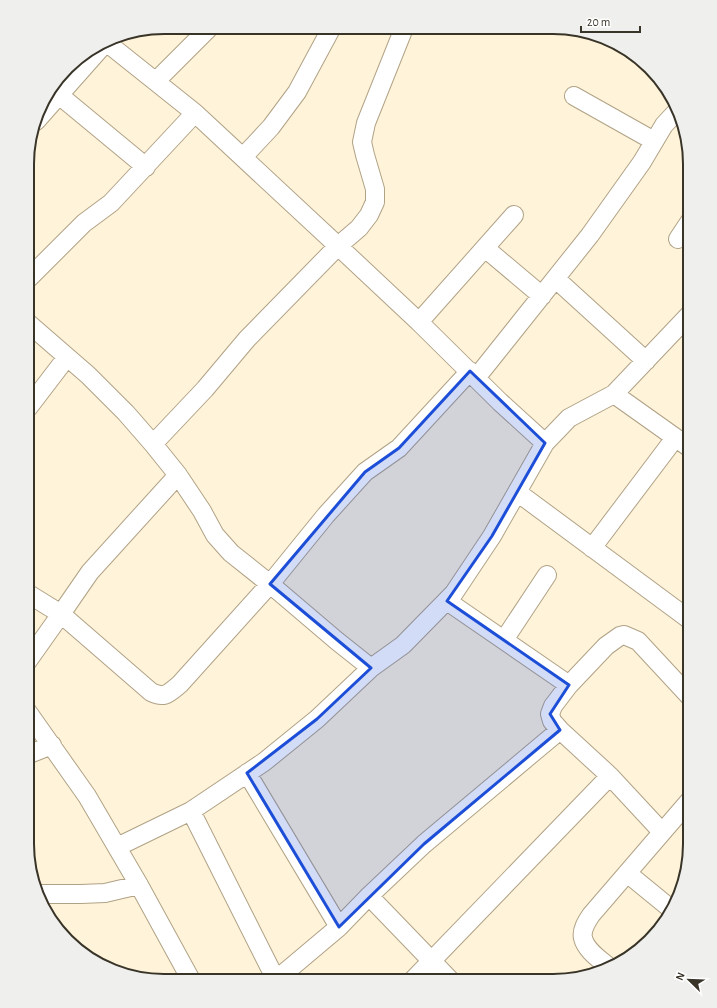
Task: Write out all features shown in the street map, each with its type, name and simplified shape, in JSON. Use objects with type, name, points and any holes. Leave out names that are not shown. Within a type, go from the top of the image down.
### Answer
[{"type":"street","points":[[156,81],[203,34]]},
{"type":"street","points":[[243,157],[271,127],[297,92],[329,34]]},
{"type":"street","points":[[153,444],[205,389],[247,339],[338,246],[359,228],[369,215],[375,202],[375,189],[362,142],[366,123],[402,34]]},
{"type":"street","points":[[110,45],[195,113],[419,322],[545,443]]},
{"type":"street","points":[[45,111],[97,53]]},
{"type":"street","points":[[60,95],[146,167]]},
{"type":"street","points":[[574,96],[654,141]]},
{"type":"street","points":[[34,273],[84,223],[112,204],[195,113]]},
{"type":"street","points":[[34,597],[61,614],[151,692],[159,696],[166,695],[180,684],[270,584],[326,515],[364,472],[399,448],[473,374],[542,296],[595,229],[642,162],[664,124],[673,115]]},
{"type":"street","points":[[419,322],[514,215]]},
{"type":"street","points":[[678,239],[683,232]]},
{"type":"street","points":[[485,248],[542,296]]},
{"type":"street","points":[[556,279],[646,361]]},
{"type":"street","points":[[117,847],[191,811],[247,773],[317,720],[371,668],[403,645],[454,593],[492,536],[545,443],[569,418],[614,394],[683,321]]},
{"type":"street","points":[[34,328],[88,375],[126,413],[178,475],[202,511],[215,535],[231,553],[371,668]]},
{"type":"street","points":[[34,400],[67,357]]},
{"type":"street","points":[[614,394],[683,443]]},
{"type":"street","points":[[592,548],[675,438]]},
{"type":"street","points":[[34,652],[90,572],[178,475]]},
{"type":"street","points":[[517,492],[683,615]]},
{"type":"street","points":[[504,640],[547,575]]},
{"type":"street","points":[[446,601],[569,685]]},
{"type":"street","points":[[662,832],[610,776],[560,730],[552,721],[550,714],[553,706],[569,685],[606,646],[614,639],[624,635],[638,641],[683,689]]},
{"type":"street","points":[[34,721],[87,796],[139,885],[188,974]]},
{"type":"street","points":[[283,974],[339,927],[369,896],[424,844],[560,730]]},
{"type":"street","points":[[34,752],[52,745]]},
{"type":"street","points":[[247,773],[339,927]]},
{"type":"street","points":[[419,974],[610,776]]},
{"type":"street","points":[[605,963],[586,945],[582,937],[584,928],[591,915],[683,808]]},
{"type":"street","points":[[191,811],[273,974]]},
{"type":"street","points":[[627,873],[667,906]]},
{"type":"street","points":[[44,894],[105,893],[139,885]]},
{"type":"street","points":[[369,896],[444,974]]},
{"type":"highlighted area","points":[[470,371],[545,443],[492,536],[447,601],[569,685],[550,714],[560,730],[424,844],[339,927],[247,773],[317,719],[371,668],[270,584],[365,472],[399,448]]}]
